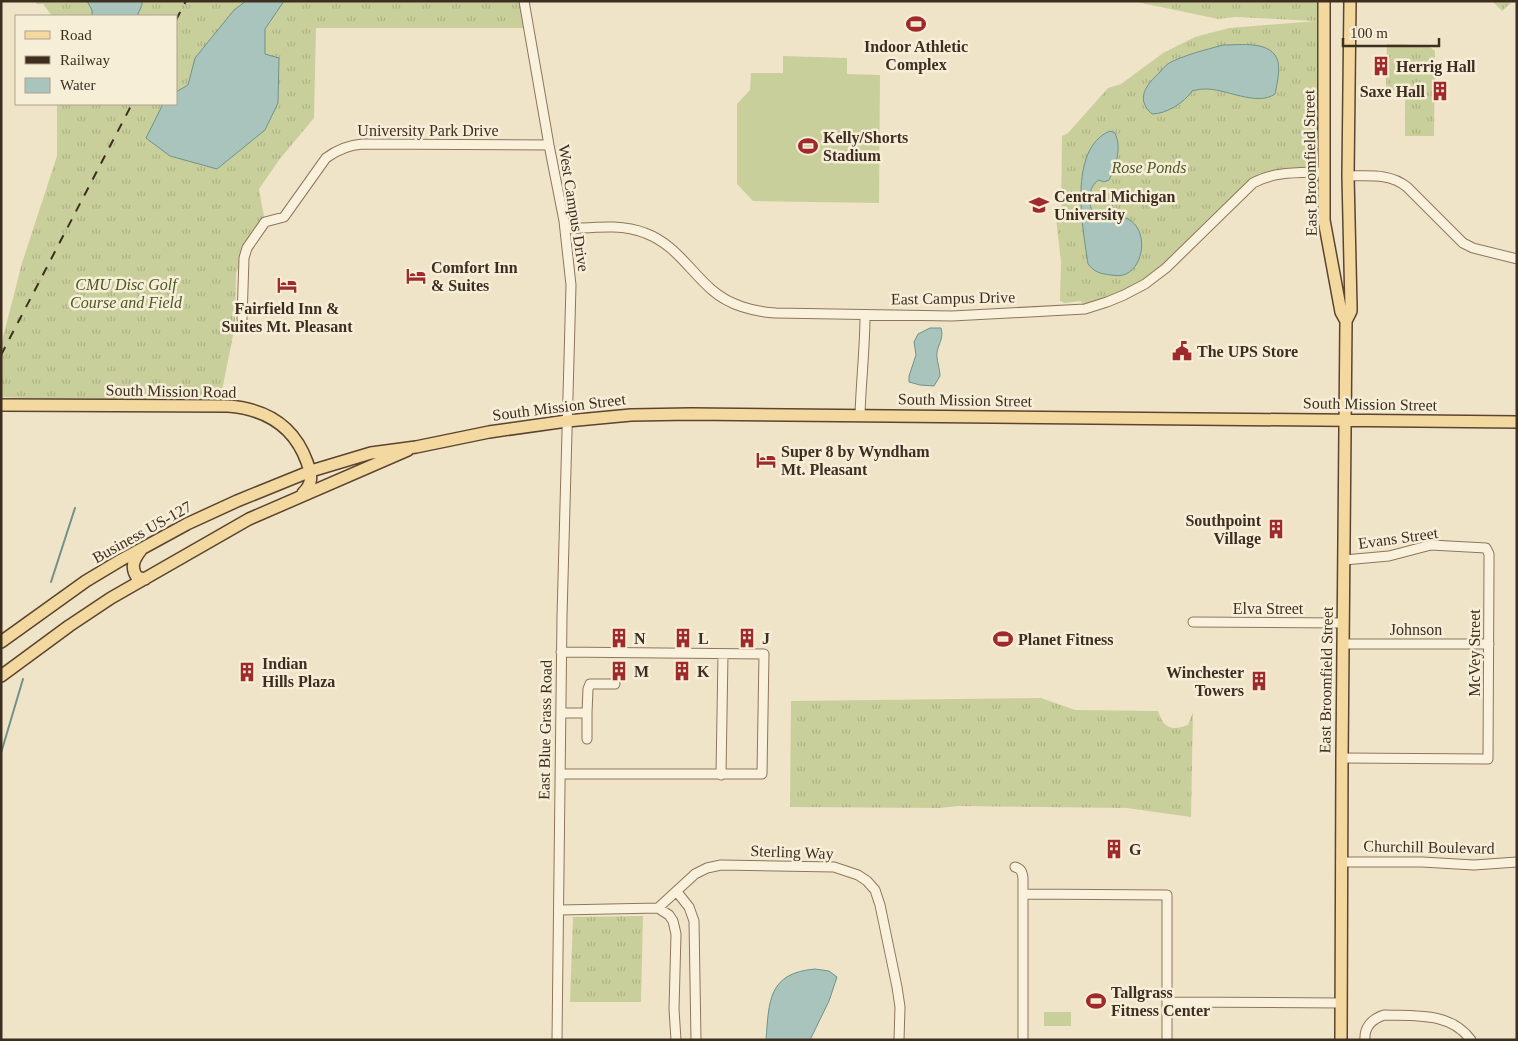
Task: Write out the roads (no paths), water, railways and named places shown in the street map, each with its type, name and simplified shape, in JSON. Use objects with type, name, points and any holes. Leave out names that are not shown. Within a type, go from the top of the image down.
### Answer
[{"type":"main road","name":"East Broomfield Street","points":[[1324,1],[1324,220],[1341,312],[1346,320]]},
{"type":"main road","name":"East Broomfield Street","points":[[1341,1040],[1346,320],[1351,311],[1348,176],[1350,1]]},
{"type":"main road","points":[[1328,246],[1336,256],[1349,252]]},
{"type":"main road","name":"South Mission Road","points":[[1,405],[228,406],[249,409],[276,421],[293,434],[304,454],[310,471]]},
{"type":"main road","name":"South Mission Street","points":[[310,471],[371,453],[489,432],[567,421],[631,415],[860,415],[1517,422]]},
{"type":"main road","name":"South Mission Street","points":[[300,496],[416,446]]},
{"type":"main road","points":[[1,676],[111,598],[250,519],[300,496],[311,484],[310,471]]},
{"type":"main road","name":"Business US-127","points":[[1,642],[86,581],[187,524],[310,471]]},
{"type":"main road","points":[[142,549],[133,563],[133,570],[137,577],[145,579]]},
{"type":"street","name":"West Campus Drive","points":[[524,1],[565,229],[571,297],[567,421]]},
{"type":"street","name":"University Park Drive","points":[[242,319],[244,258],[247,248],[265,222],[284,218],[326,158],[332,154],[351,145],[363,144],[549,145]]},
{"type":"street","name":"East Campus Drive","points":[[565,229],[628,228],[652,236],[679,255],[713,291],[751,310],[776,313],[961,316],[1085,309],[1108,302],[1138,288],[1166,268],[1253,182],[1280,174],[1323,172]]},
{"type":"street","points":[[1348,176],[1396,179],[1407,187],[1463,243],[1473,248],[1517,260]]},
{"type":"street","points":[[860,415],[861,372],[865,348],[865,315]]},
{"type":"street","name":"East Blue Grass Road","points":[[557,1040],[560,910],[560,713],[567,421]]},
{"type":"street","name":"Evans Street","points":[[1344,560],[1389,556],[1431,545],[1486,548]]},
{"type":"street","name":"McVey Street","points":[[1342,758],[1488,759],[1489,554],[1486,548]]},
{"type":"street","name":"Elva Street","points":[[1193,622],[1343,623]]},
{"type":"street","name":"Johnson","points":[[1343,644],[1489,644]]},
{"type":"street","points":[[560,774],[762,774],[764,654],[561,652]]},
{"type":"street","points":[[721,775],[723,654]]},
{"type":"street","points":[[587,739],[588,689],[590,684],[615,684]]},
{"type":"street","points":[[560,713],[587,713]]},
{"type":"street","name":"Churchill Boulevard","points":[[1341,862],[1422,862],[1474,865],[1517,862]]},
{"type":"street","name":"Sterling Way","points":[[658,908],[696,874],[707,868],[721,865],[834,867],[846,870],[866,881],[875,890],[880,905],[900,1008],[899,1040]]},
{"type":"street","points":[[1014,867],[1020,868],[1022,871],[1024,894],[1023,1040]]},
{"type":"street","points":[[677,892],[684,898],[694,921],[696,1040]]},
{"type":"street","points":[[1024,894],[1167,895],[1167,1040]]},
{"type":"street","points":[[560,910],[658,908],[669,915],[673,921],[676,934],[674,1009],[676,1040]]},
{"type":"street","points":[[1167,1002],[1341,1003]]},
{"type":"street","points":[[1364,1040],[1367,1027],[1378,1017],[1384,1015],[1437,1017],[1466,1032],[1471,1040]]},
{"type":"water","points":[[87,1],[142,1],[137,15],[92,15],[92,10]]},
{"type":"water","points":[[246,1],[284,1],[265,29],[265,54],[279,58],[278,103],[265,130],[217,169],[170,156],[146,138],[162,105],[178,105],[178,91],[188,85],[195,58],[234,10]]},
{"type":"water","points":[[1223,45],[1255,45],[1270,50],[1275,55],[1279,70],[1275,94],[1259,99],[1212,89],[1201,89],[1192,91],[1180,104],[1169,110],[1152,114],[1144,103],[1144,92],[1150,82],[1167,65],[1197,52]]},
{"type":"water","points":[[1110,131],[1115,133],[1117,139],[1116,163],[1109,180],[1104,182],[1099,180],[1092,187],[1090,193],[1091,210],[1097,218],[1117,216],[1128,219],[1139,231],[1142,247],[1137,263],[1126,274],[1119,276],[1098,272],[1088,264],[1081,211],[1083,172],[1088,154],[1097,140]]},
{"type":"water","points":[[930,328],[941,328],[942,331],[937,355],[940,376],[934,386],[909,382],[909,376],[916,355],[914,342],[918,334]]},
{"type":"water","points":[[815,969],[829,971],[837,977],[829,1001],[810,1040],[766,1040],[768,1013],[774,991],[788,976]]},
{"type":"waterway","points":[[51,582],[75,508]]},
{"type":"waterway","points":[[1,753],[23,679]]},
{"type":"railway","points":[[178,16],[186,1]]},
{"type":"railway","points":[[1,355],[131,105]]},
{"type":"place","name":"Indoor Athletic Complex","points":[[916,24]]},
{"type":"place","name":"Herrig Hall","points":[[1381,66]]},
{"type":"place","name":"Saxe Hall","points":[[1440,91]]},
{"type":"place","name":"Kelly/Shorts Stadium","points":[[808,146]]},
{"type":"place","name":"Central Michigan University","points":[[1039,205]]},
{"type":"place","name":"Comfort Inn & Suites","points":[[416,276]]},
{"type":"place","name":"Fairfield Inn & Suites Mt. Pleasant","points":[[287,285]]},
{"type":"place","name":"The UPS Store","points":[[1182,351]]},
{"type":"place","name":"Super 8 by Wyndham Mt. Pleasant","points":[[766,460]]},
{"type":"place","name":"Southpoint Village","points":[[1276,529]]},
{"type":"place","name":"N","points":[[619,638]]},
{"type":"place","name":"L","points":[[683,638]]},
{"type":"place","name":"J","points":[[747,638]]},
{"type":"place","name":"Planet Fitness","points":[[1003,639]]},
{"type":"place","name":"M","points":[[619,671]]},
{"type":"place","name":"K","points":[[682,671]]},
{"type":"place","name":"Indian Hills Plaza","points":[[247,672]]},
{"type":"place","name":"Winchester Towers","points":[[1259,681]]},
{"type":"place","name":"G","points":[[1114,849]]},
{"type":"place","name":"Tallgrass Fitness Center","points":[[1096,1001]]},
{"type":"park label","name":"Rose Ponds","points":[[1149,167]]},
{"type":"park label","name":"CMU Disc Golf Course and Field","points":[[126,293]]}]
